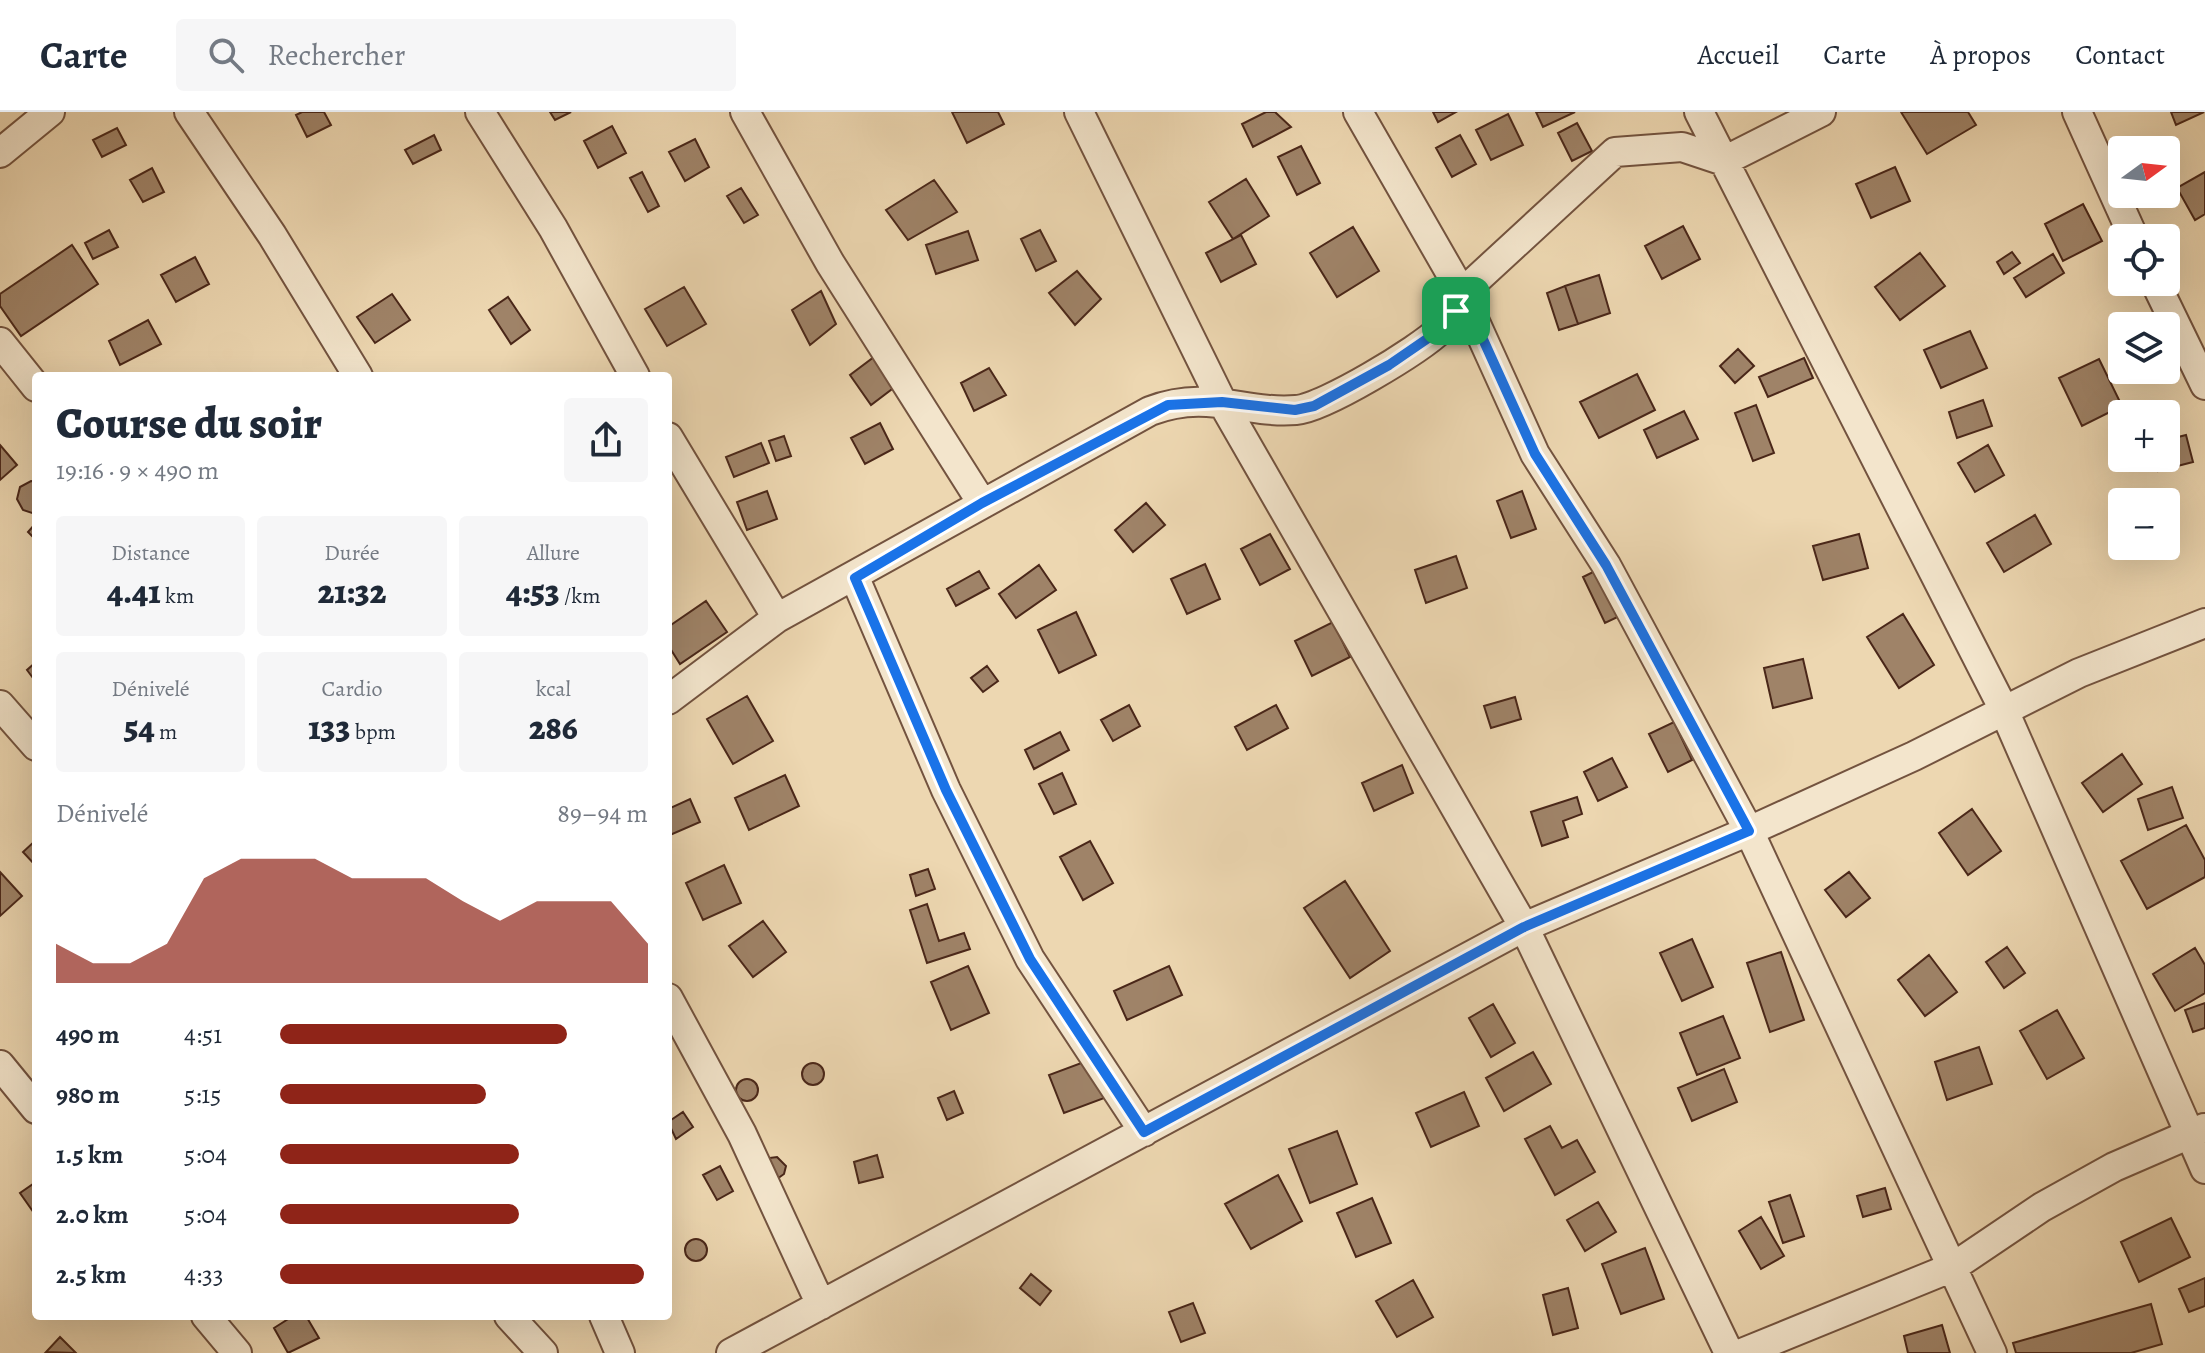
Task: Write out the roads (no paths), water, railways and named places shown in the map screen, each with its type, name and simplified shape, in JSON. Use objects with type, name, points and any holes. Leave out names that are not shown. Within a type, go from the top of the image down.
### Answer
[{"type":"street","points":[[0,153],[50,112]]},
{"type":"street","points":[[189,112],[272,235],[356,372]]},
{"type":"street","points":[[480,112],[553,228],[633,372]]},
{"type":"street","points":[[745,112],[830,263],[982,503]]},
{"type":"street","points":[[1079,112],[1222,402],[1524,927],[1729,1353]]},
{"type":"street","points":[[1358,112],[1462,293],[1535,454],[1606,565],[1749,831],[1992,1353]]},
{"type":"street","points":[[1699,112],[2003,708],[2197,1131],[2205,1169]]},
{"type":"street","points":[[672,697],[777,618],[855,578],[982,503],[1150,411],[1189,401],[1295,410],[1314,406],[1389,365],[1440,330],[1456,311],[1462,293],[1615,152],[1682,147],[1724,161],[1821,112]]},
{"type":"street","points":[[2077,112],[2128,224]]},
{"type":"street","points":[[2162,296],[2205,385]]},
{"type":"street","points":[[0,342],[32,382]]},
{"type":"street","points":[[672,444],[777,618]]},
{"type":"street","points":[[855,578],[946,790],[1030,959],[1144,1132]]},
{"type":"street","points":[[731,1353],[1524,927],[1749,831],[1914,756],[2003,708],[2079,673],[2205,623]]},
{"type":"street","points":[[0,705],[32,741]]},
{"type":"street","points":[[672,1006],[767,1185],[821,1305]]},
{"type":"street","points":[[0,1065],[32,1104]]},
{"type":"street","points":[[1742,1353],[1953,1267],[2042,1207],[2114,1167],[2197,1131]]},
{"type":"street","points":[[209,1320],[237,1353]]},
{"type":"street","points":[[513,1320],[543,1353]]},
{"type":"street","points":[[606,1320],[620,1353]]}]
